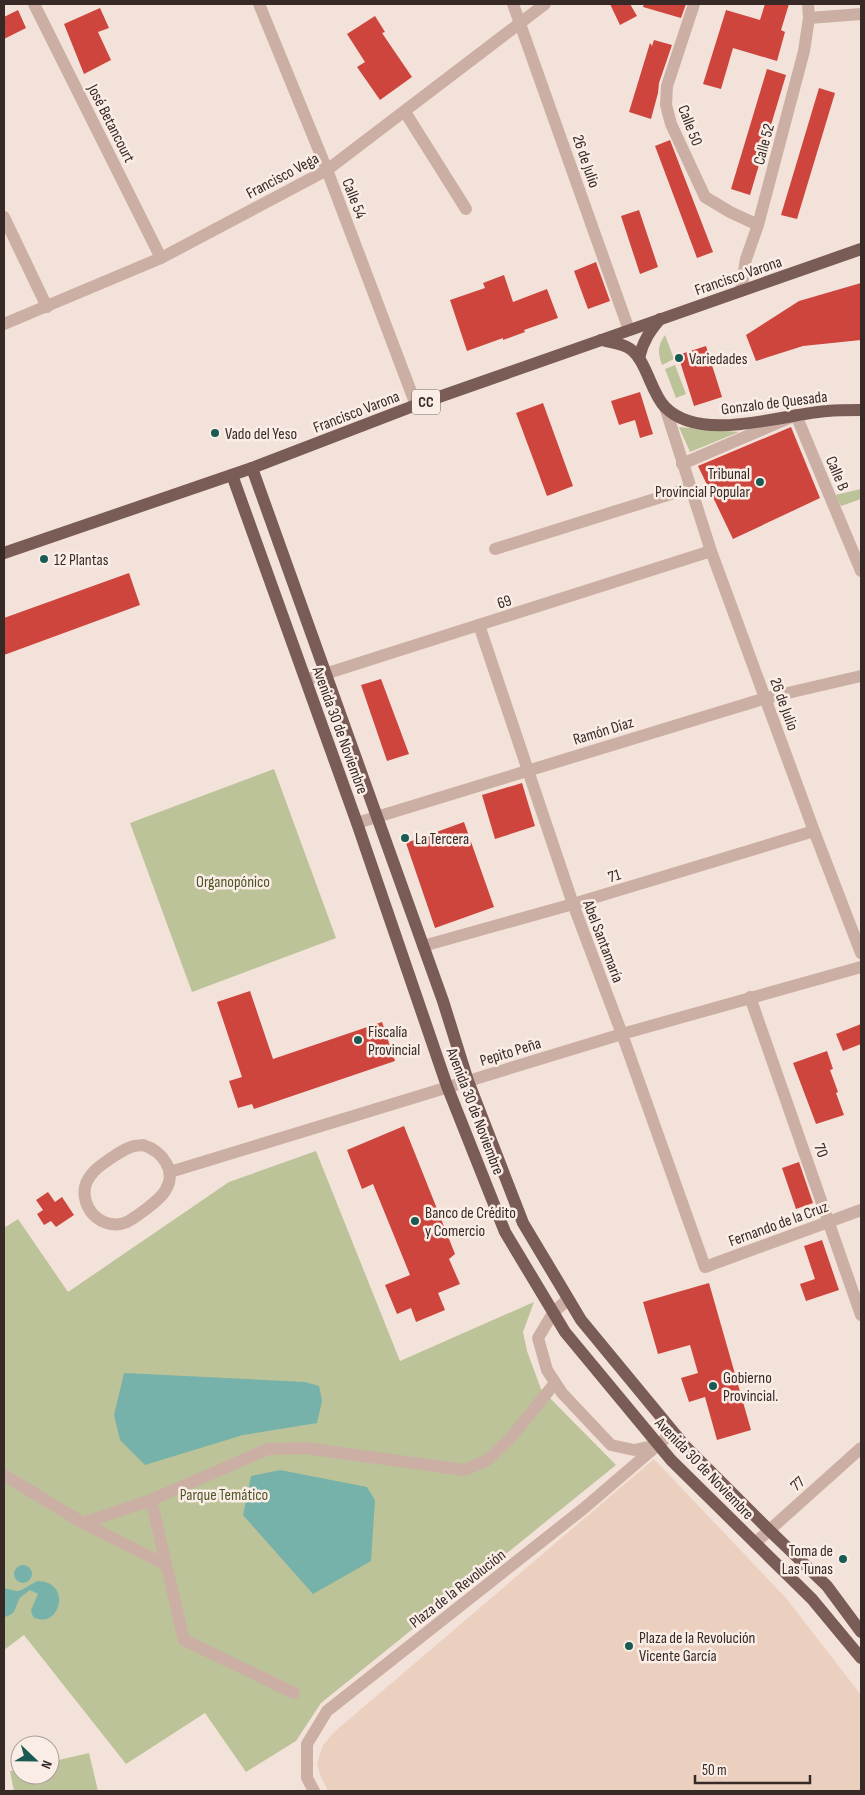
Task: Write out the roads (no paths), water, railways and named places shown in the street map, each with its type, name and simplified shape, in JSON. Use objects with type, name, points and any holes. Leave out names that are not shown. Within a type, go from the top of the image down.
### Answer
[{"type":"main road","name":"Francisco Varona","points":[[4,553],[232,476],[416,405],[861,249]]},
{"type":"main road","points":[[640,358],[642,346],[647,335],[660,319]]},
{"type":"main road","points":[[602,340],[629,347],[640,358],[649,381],[665,407]]},
{"type":"main road","name":"Gonzalo de Quesada","points":[[665,407],[680,418],[700,424],[727,426],[827,411],[861,410]]},
{"type":"main road","name":"Avenida 30 de Noviembre","points":[[252,468],[327,674],[468,1080],[524,1222],[581,1320],[673,1432],[827,1586],[861,1632]]},
{"type":"main road","name":"Avenida 30 de Noviembre","points":[[232,476],[357,824],[447,1086],[506,1232],[564,1332],[671,1460],[812,1599],[861,1658]]},
{"type":"street","name":"José Betancourt","points":[[34,4],[161,258]]},
{"type":"street","name":"Calle 54","points":[[259,4],[327,170],[416,405]]},
{"type":"street","name":"26 de Julio","points":[[513,4],[521,22],[629,330]]},
{"type":"street","name":"Francisco Vega","points":[[4,324],[161,258],[327,170],[546,4]]},
{"type":"street","name":"Calle 50","points":[[694,4],[667,86],[666,105],[671,124],[705,197],[730,212],[758,225]]},
{"type":"street","name":"Calle 52","points":[[740,291],[746,260],[758,225],[804,51],[809,18],[808,4]]},
{"type":"street","points":[[809,18],[861,14]]},
{"type":"street","points":[[405,112],[466,209]]},
{"type":"street","points":[[4,217],[47,306]]},
{"type":"street","name":"26 de Julio","points":[[665,407],[711,551],[861,953]]},
{"type":"street","points":[[682,464],[796,416]]},
{"type":"street","name":"Calle B","points":[[796,416],[861,572]]},
{"type":"street","points":[[495,549],[690,488]]},
{"type":"street","name":"69","points":[[306,680],[711,551]]},
{"type":"street","name":"Abel Santamaría","points":[[479,626],[573,904],[622,1034],[705,1267]]},
{"type":"street","name":"Ramón Díaz","points":[[357,824],[766,698],[861,676]]},
{"type":"street","name":"71","points":[[423,946],[573,904],[814,831]]},
{"type":"street","name":"Pepito Peña","points":[[170,1172],[622,1034],[861,967]]},
{"type":"street","name":"70","points":[[750,997],[861,1315]]},
{"type":"street","points":[[143,1145],[153,1148],[167,1162],[170,1172],[166,1191],[160,1198],[127,1222],[118,1224],[108,1223],[91,1213],[86,1205],[84,1194],[86,1184],[91,1175],[98,1168],[132,1146],[143,1145]]},
{"type":"street","name":"Fernando de la Cruz","points":[[705,1267],[861,1210]]},
{"type":"street","points":[[568,1299],[553,1312],[538,1338],[547,1370],[555,1383],[562,1393],[611,1445],[634,1450],[658,1444]]},
{"type":"street","points":[[83,1523],[151,1500],[268,1449],[304,1448],[464,1470],[486,1461],[508,1441],[555,1383]]},
{"type":"street","name":"Plaza de la Revolución","points":[[314,1791],[307,1778],[307,1744],[327,1711],[575,1515],[673,1432]]},
{"type":"street","name":"77","points":[[755,1543],[861,1448]]},
{"type":"street","points":[[4,1476],[83,1523],[166,1565]]},
{"type":"street","points":[[151,1500],[184,1640],[294,1693]]},
{"type":"water","points":[[124,1373],[305,1382],[319,1386],[322,1401],[317,1423],[243,1435],[145,1465],[120,1440],[114,1415]]},
{"type":"water","points":[[280,1470],[367,1487],[375,1500],[371,1561],[313,1594],[243,1515],[251,1476]]},
{"type":"water","points":[[19,1565],[27,1565],[32,1570],[30,1581],[19,1583],[14,1578],[14,1570]]},
{"type":"water","points":[[38,1581],[48,1583],[55,1588],[59,1595],[57,1610],[52,1616],[46,1619],[38,1619],[32,1615],[31,1610],[38,1594],[30,1590],[20,1598],[14,1612],[4,1617],[4,1588],[19,1591]]},
{"type":"place","name":"Variedades","points":[[679,358]]},
{"type":"place","name":"Vado del Yeso","points":[[215,433]]},
{"type":"place","name":"Tribunal Provincial Popular","points":[[760,482]]},
{"type":"place","name":"12 Plantas","points":[[44,559]]},
{"type":"place","name":"La Tercera","points":[[405,838]]},
{"type":"place","name":"Fiscalía Provincial","points":[[358,1040]]},
{"type":"place","name":"Banco de Crédito y Comercio","points":[[415,1221]]},
{"type":"place","name":"Gobierno Provincial.","points":[[713,1386]]},
{"type":"place","name":"Toma de Las Tunas","points":[[843,1559]]},
{"type":"place","name":"Plaza de la Revolución Vicente García","points":[[629,1646]]},
{"type":"park label","name":"Organopónico","points":[[233,881]]},
{"type":"park label","name":"Parque Temático","points":[[224,1494]]}]
